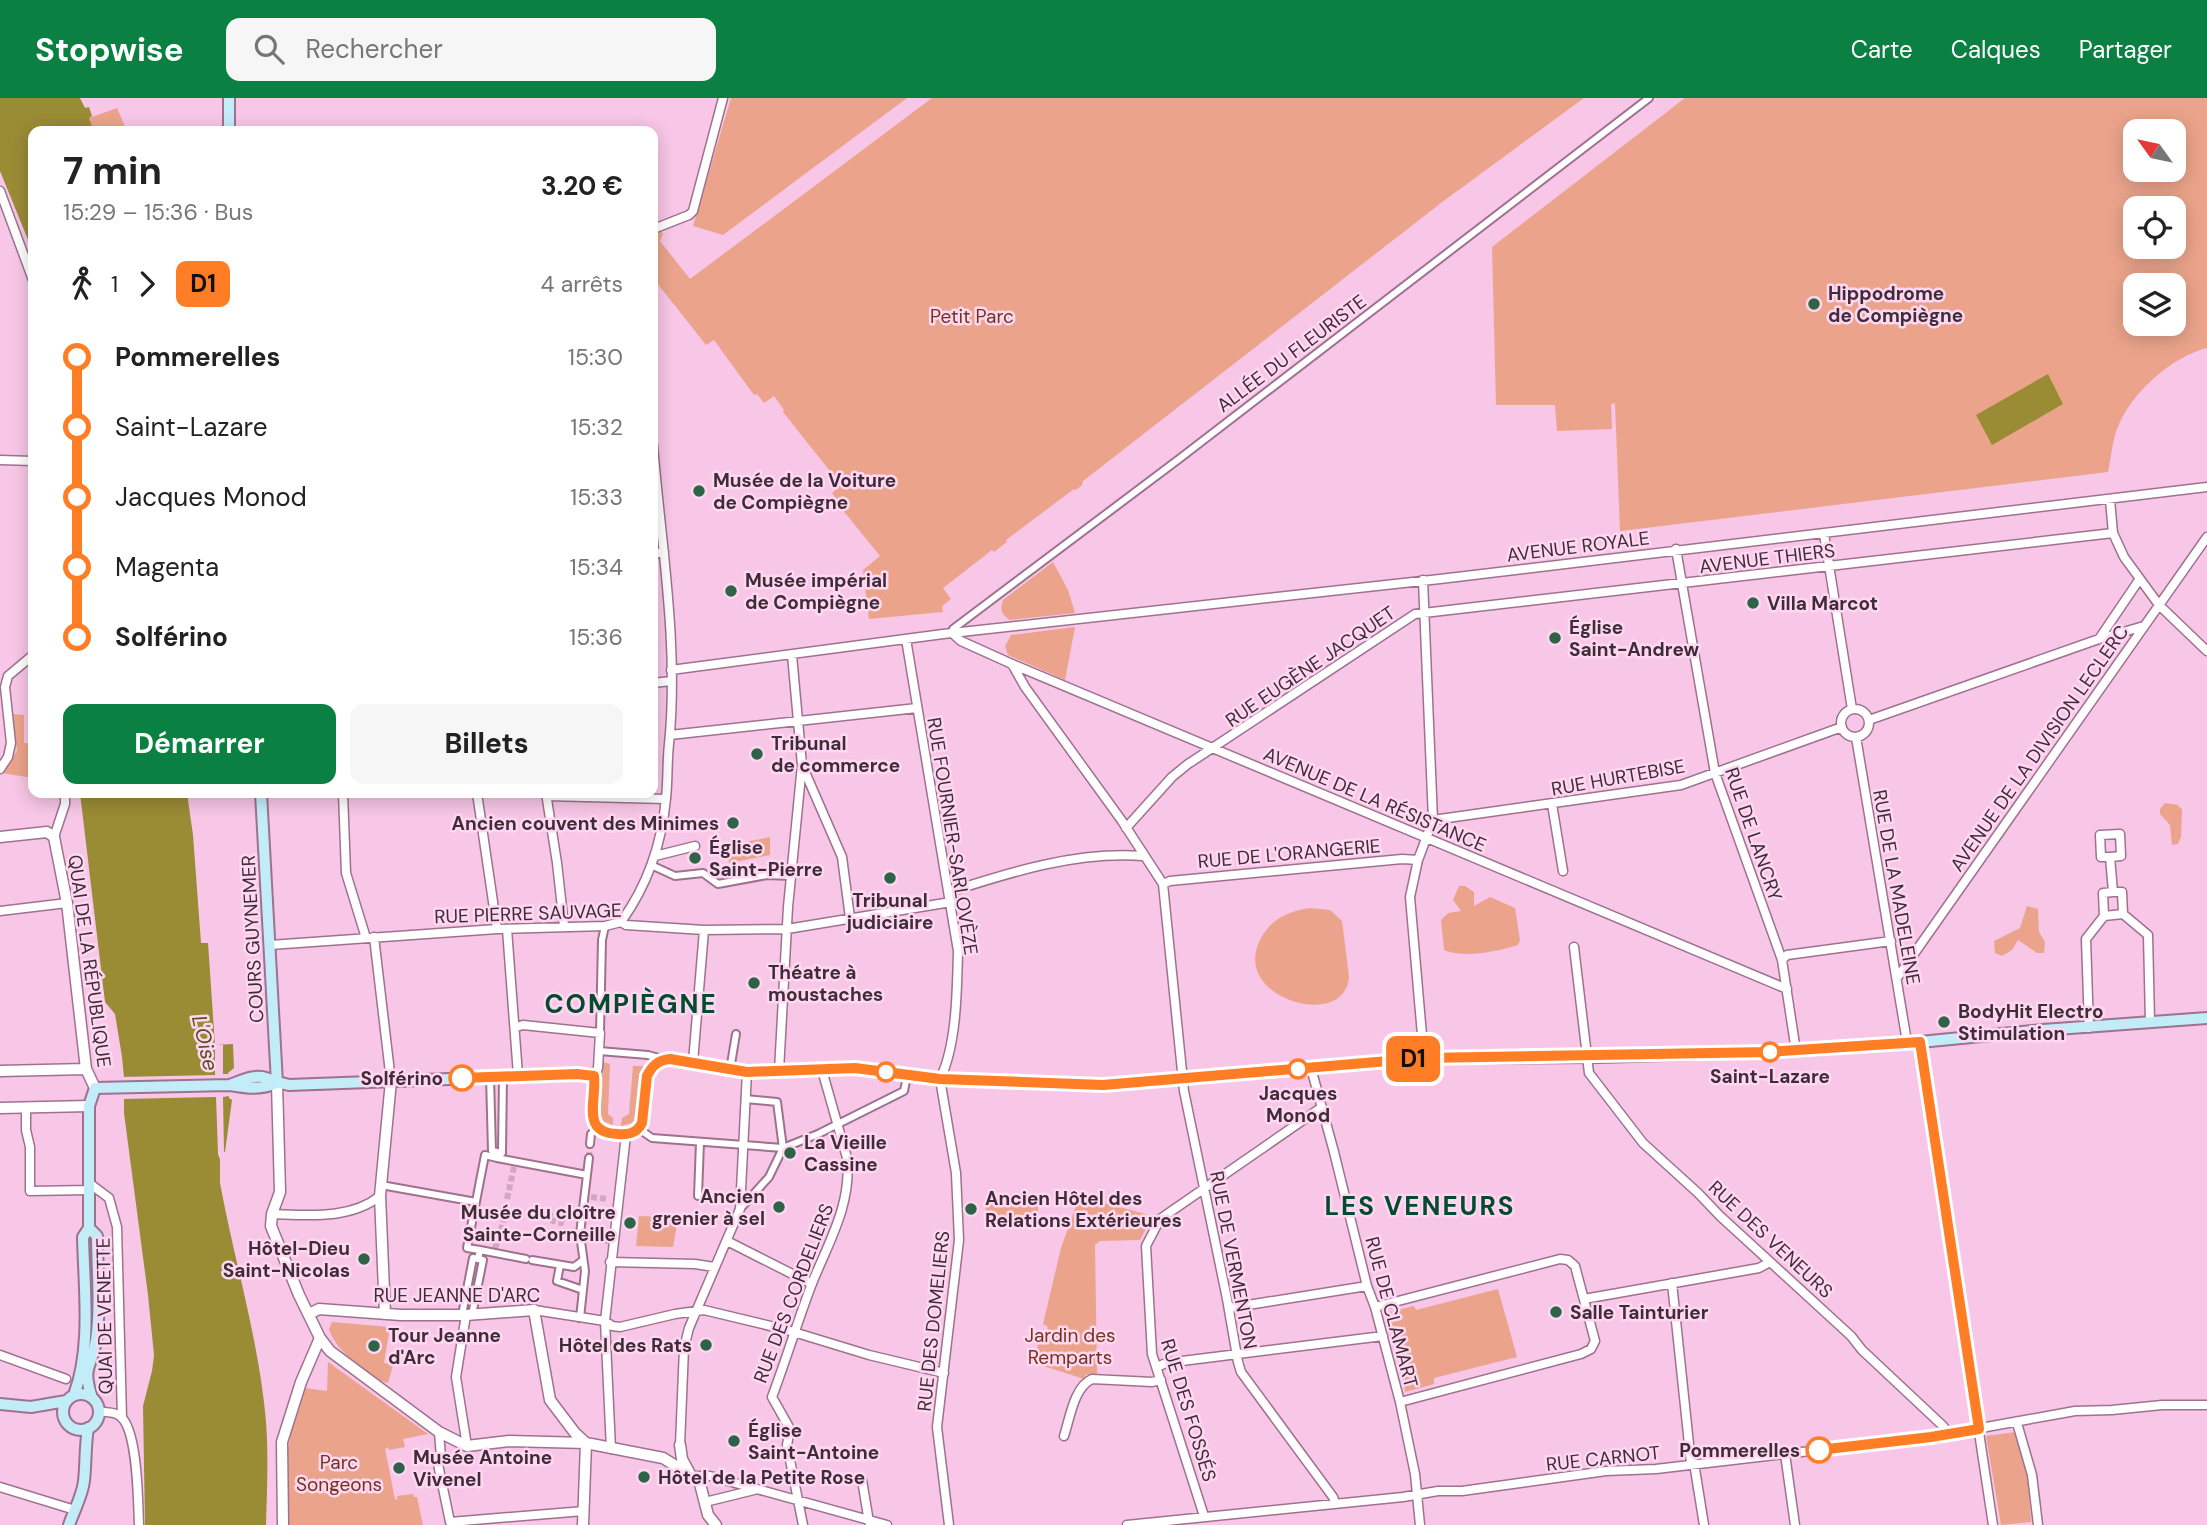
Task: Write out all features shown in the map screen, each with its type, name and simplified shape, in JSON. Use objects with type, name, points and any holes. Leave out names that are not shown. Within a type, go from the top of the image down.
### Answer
[{"type":"main road","points":[[229,98],[229,126]]},
{"type":"main road","name":"COURS GUYNEMER","points":[[261,798],[277,1083]]},
{"type":"main road","points":[[63,1416],[80,1380],[85,1333],[83,1237],[89,1228],[89,1106],[95,1088],[230,1085],[245,1089],[277,1083],[579,1074],[594,1076],[593,1119],[597,1128],[606,1133],[626,1135],[639,1129],[647,1076],[653,1066],[664,1060],[693,1062],[747,1072],[855,1068],[940,1079],[1103,1085],[1424,1058],[1796,1051],[2207,1018]]},
{"type":"main road","points":[[69,1525],[84,1481],[84,1449],[88,1428],[96,1421],[99,1410],[86,1380],[86,1368],[96,1343],[97,1236],[89,1228]]},
{"type":"main road","points":[[32,1406],[84,1394],[92,1398]]},
{"type":"main road","points":[[0,1404],[32,1406],[63,1416],[84,1449]]},
{"type":"main road","points":[[73,1428],[88,1428]]},
{"type":"street","points":[[658,227],[693,211],[723,98]]},
{"type":"street","name":"ALLÉE DU FLEURISTE","points":[[953,633],[953,628],[1179,459],[1649,98]]},
{"type":"street","points":[[0,191],[28,267]]},
{"type":"street","points":[[0,460],[28,461]]},
{"type":"street","name":"AVENUE ROYALE","points":[[671,670],[953,633],[1824,534],[2207,487]]},
{"type":"street","points":[[621,922],[629,912],[653,860],[666,799],[671,670],[658,494]]},
{"type":"street","points":[[2110,500],[2113,533],[2124,557],[2159,606],[2207,650]]},
{"type":"street","name":"AVENUE THIERS","points":[[1424,613],[2113,533]]},
{"type":"street","points":[[1824,534],[1852,709]]},
{"type":"street","name":"AVENUE DE LA DIVISION LECLERC","points":[[1897,978],[2207,537]]},
{"type":"street","name":"RUE DE LANCRY","points":[[1676,549],[1715,773],[1782,960],[1796,1051]]},
{"type":"street","points":[[658,553],[664,552]]},
{"type":"street","points":[[1423,580],[1433,820],[1418,860],[1410,897],[1424,1058]]},
{"type":"street","points":[[2099,639],[2140,580]]},
{"type":"street","name":"RUE EUGÈNE JACQUET","points":[[1119,854],[1125,847],[1128,831],[1172,777],[1415,614],[1424,613]]},
{"type":"street","points":[[1869,720],[2145,625]]},
{"type":"street","name":"AVENUE DE LA RÉSISTANCE","points":[[953,633],[961,641],[1012,664],[1421,833],[1427,839],[1787,989]]},
{"type":"street","name":"RUE FOURNIER-SARLOVÈZE","points":[[906,639],[958,951],[957,997],[946,1067],[940,1079]]},
{"type":"street","points":[[779,1071],[787,929],[802,765],[792,655]]},
{"type":"street","points":[[0,769],[8,757],[11,743],[5,687],[8,676],[28,658]]},
{"type":"street","points":[[1012,664],[1025,687],[1163,884]]},
{"type":"street","points":[[658,682],[671,681]]},
{"type":"street","points":[[670,735],[917,708]]},
{"type":"street","points":[[1852,709],[1861,710],[1869,720],[1867,731],[1856,737],[1847,734],[1842,727],[1842,718],[1852,709]]},
{"type":"street","name":"RUE HURTEBISE","points":[[1433,820],[1681,785],[1842,727]]},
{"type":"street","name":"RUE DE LA MADELEINE","points":[[1856,737],[1907,1042]]},
{"type":"street","points":[[802,765],[842,857],[850,918]]},
{"type":"street","points":[[0,837],[47,832],[54,837],[65,798]]},
{"type":"street","points":[[343,798],[346,873],[370,937],[391,1081],[380,1196],[384,1314]]},
{"type":"street","points":[[479,798],[497,929]]},
{"type":"street","points":[[547,798],[564,926]]},
{"type":"street","points":[[642,798],[666,799]]},
{"type":"street","points":[[1552,804],[1563,871]]},
{"type":"street","name":"QUAI DE LA RÉPUBLIQUE","points":[[54,837],[67,903],[86,1069],[95,1088]]},
{"type":"street","points":[[653,860],[695,846]]},
{"type":"street","points":[[949,892],[1023,869],[1119,854],[1143,856]]},
{"type":"street","points":[[2110,857],[2113,892]]},
{"type":"street","name":"RUE DE L'ORANGERIE","points":[[1163,884],[1258,872],[1402,859],[1418,860]]},
{"type":"street","points":[[653,860],[675,876],[703,873],[718,884],[767,875],[791,876]]},
{"type":"street","name":"RUE DE VERMENTON","points":[[1163,884],[1183,1079],[1241,1372],[1335,1503]]},
{"type":"street","points":[[2089,1028],[2086,939],[2104,916],[2103,893],[2122,892],[2123,914]]},
{"type":"street","name":"RUE PIERRE SAUVAGE","points":[[271,945],[497,929],[605,926],[621,922],[626,925],[704,930],[787,929],[951,902]]},
{"type":"street","points":[[0,911],[67,903]]},
{"type":"street","points":[[2104,916],[2123,914],[2148,935],[2150,1022]]},
{"type":"street","points":[[594,1076],[598,1068],[602,940],[605,926]]},
{"type":"street","points":[[507,929],[518,1076]]},
{"type":"street","points":[[693,1062],[704,930]]},
{"type":"street","points":[[1782,960],[1787,955],[1891,941]]},
{"type":"street","name":"RUE DES VENEURS","points":[[1574,947],[1589,1073],[1629,1127],[1720,1216],[1851,1336],[1862,1350],[1949,1434]]},
{"type":"street","points":[[516,1027],[523,1025],[569,1028],[600,1033]]},
{"type":"street","points":[[730,1070],[736,1034]]},
{"type":"street","points":[[1920,1042],[1993,1525]]},
{"type":"street","points":[[599,1051],[648,1055],[664,1060]]},
{"type":"street","name":"RUE DE CLAMART","points":[[1311,1068],[1400,1402],[1420,1525]]},
{"type":"street","points":[[0,1071],[86,1069]]},
{"type":"street","name":"RUE DES CORDELIERS","points":[[799,1500],[787,1445],[790,1429],[772,1397],[812,1284],[846,1202],[849,1174],[848,1158],[822,1070]]},
{"type":"street","points":[[740,1209],[747,1072]]},
{"type":"street","points":[[490,1076],[492,1151],[514,1164],[587,1175]]},
{"type":"street","points":[[503,1076],[502,1153],[485,1155],[467,1248],[573,1267],[582,1261]]},
{"type":"street","points":[[639,1129],[652,1138],[783,1148],[837,1125],[904,1091],[907,1076]]},
{"type":"street","name":"RUE DES DOMELIERS","points":[[940,1079],[956,1173],[959,1240],[937,1427],[950,1525]]},
{"type":"street","points":[[277,1083],[280,1192],[272,1214],[271,1226],[320,1338],[341,1361],[439,1432],[467,1446],[509,1441],[586,1443],[663,1458],[692,1474],[710,1476],[887,1525]]},
{"type":"street","points":[[716,1525],[709,1520],[701,1483],[682,1459],[680,1445],[684,1348],[689,1328],[740,1209],[769,1177],[783,1148],[777,1102],[745,1099]]},
{"type":"street","points":[[0,1108],[89,1106]]},
{"type":"street","name":"RUE DES FOSSÉS","points":[[1204,1516],[1152,1354],[1146,1247],[1160,1219],[1322,1107]]},
{"type":"street","points":[[26,1108],[26,1130],[30,1147],[30,1191],[89,1187]]},
{"type":"street","points":[[590,1144],[591,1134],[597,1128]]},
{"type":"street","points":[[611,1449],[605,1321],[613,1239],[613,1199],[626,1135]]},
{"type":"street","points":[[701,1142],[698,1196],[740,1199]]},
{"type":"street","points":[[580,1318],[585,1271],[580,1234],[588,1197],[589,1158]]},
{"type":"street","points":[[381,1185],[476,1202]]},
{"type":"street","name":"QUAI DE VENETTE","points":[[89,1187],[108,1198],[117,1227],[122,1418]]},
{"type":"street","points":[[272,1214],[334,1214],[371,1204],[380,1196]]},
{"type":"street","points":[[572,1219],[582,1221]]},
{"type":"street","points":[[580,1234],[589,1236]]},
{"type":"street","points":[[603,1238],[613,1239]]},
{"type":"street","points":[[727,1241],[812,1284]]},
{"type":"street","points":[[495,1248],[514,1254],[514,1257]]},
{"type":"street","points":[[467,1446],[456,1377],[467,1315],[483,1260],[478,1259],[480,1250]]},
{"type":"street","points":[[1375,1307],[1560,1259],[1568,1259],[1575,1266],[1584,1299],[1595,1341],[1591,1349],[1581,1354],[1400,1402]]},
{"type":"street","points":[[610,1262],[714,1267]]},
{"type":"street","points":[[1584,1299],[1759,1268],[1770,1262]]},
{"type":"street","points":[[560,1265],[557,1281],[583,1290]]},
{"type":"street","points":[[1672,1283],[1693,1463],[1704,1525]]},
{"type":"street","points":[[1229,1308],[1367,1286]]},
{"type":"street","name":"RUE JEANNE D'ARC","points":[[309,1314],[319,1309],[401,1315],[467,1315],[534,1310],[605,1321],[612,1326],[620,1326],[697,1310]]},
{"type":"street","points":[[534,1310],[550,1399],[575,1433],[586,1443],[583,1525]]},
{"type":"street","points":[[697,1310],[788,1330],[869,1355],[944,1373]]},
{"type":"street","points":[[1157,1367],[1166,1363],[1383,1336]]},
{"type":"street","points":[[283,1525],[282,1441],[301,1382],[320,1338]]},
{"type":"street","points":[[0,1355],[66,1379]]},
{"type":"street","points":[[1064,1436],[1080,1388],[1086,1381],[1161,1380]]},
{"type":"street","name":"RUE CARNOT","points":[[1127,1525],[1170,1523],[1204,1516],[1785,1454],[1949,1434],[2075,1411],[2207,1405]]},
{"type":"street","name":"QUAI DE VENETTE","points":[[99,1410],[122,1418],[129,1430],[134,1450],[139,1525]]},
{"type":"street","points":[[2017,1423],[2032,1475],[2038,1525]]},
{"type":"street","points":[[439,1432],[441,1457],[438,1464],[449,1524],[584,1511]]},
{"type":"street","points":[[663,1458],[680,1445]]},
{"type":"street","points":[[1785,1454],[1795,1525]]},
{"type":"street","points":[[862,1480],[869,1522]]},
{"type":"street","points":[[0,1487],[75,1510]]},
{"type":"street","points":[[705,1502],[757,1489]]},
{"type":"street","points":[[799,1500],[803,1525]]},
{"type":"green space","points":[[731,98],[907,98],[723,235],[693,226]]},
{"type":"green space","name":"Petit Parc","points":[[932,98],[1584,98],[1441,203],[1083,481],[1076,490],[943,588],[951,599],[942,606],[943,612],[869,619],[863,570],[880,556],[837,503],[832,493],[841,485],[783,412],[774,396],[764,403],[757,394],[754,395],[714,340],[706,345],[658,284],[658,220],[663,234],[660,241],[690,279]]},
{"type":"green space","name":"Hippodrome de Compiègne","points":[[1685,98],[2207,98],[2207,348],[2166,368],[2131,403],[2117,429],[2108,472],[1620,531],[1615,403],[1611,404],[1612,429],[1557,431],[1555,405],[1496,405],[1492,247]]},
{"type":"green space","points":[[117,108],[125,126],[92,126],[89,118]]},
{"type":"green space","points":[[1053,562],[1068,590],[1075,613],[1010,620],[1007,618],[1002,611],[1003,600]]},
{"type":"green space","points":[[1075,627],[1065,680],[1008,655],[1005,646],[1011,635]]},
{"type":"green space","points":[[13,714],[24,715],[24,743],[28,743],[28,777],[2,773],[17,751]]},
{"type":"green space","points":[[2165,803],[2178,805],[2182,810],[2181,837],[2178,844],[2172,845],[2170,825],[2160,814]]},
{"type":"green space","points":[[770,837],[770,855],[729,863],[726,846]]},
{"type":"green space","points":[[1459,886],[1465,886],[1474,892],[1474,906],[1490,897],[1515,908],[1520,940],[1518,945],[1470,954],[1444,950],[1441,920],[1448,913],[1461,911],[1453,900]]},
{"type":"green space","points":[[2027,906],[2038,909],[2039,932],[2045,942],[2044,953],[2037,953],[2018,940],[2012,950],[2002,956],[1995,953],[1994,941],[2020,928]]},
{"type":"green space","points":[[1310,908],[1330,910],[1342,921],[1349,977],[1343,994],[1329,1003],[1311,1005],[1291,1001],[1273,991],[1260,977],[1255,959],[1261,938],[1270,925],[1295,911]]},
{"type":"green space","points":[[602,1062],[610,1064],[608,1114],[613,1118],[613,1125],[603,1121],[600,1114]]},
{"type":"green space","points":[[633,1066],[644,1066],[640,1072],[636,1117],[632,1123],[621,1126],[622,1118],[629,1114]]},
{"type":"green space","points":[[996,1194],[1034,1194],[1034,1197],[1038,1198],[1038,1219],[1034,1222],[996,1222],[996,1219],[988,1215],[985,1207]]},
{"type":"green space","name":"Jardin des Remparts","points":[[1085,1198],[1153,1216],[1140,1240],[1100,1241],[1095,1245],[1097,1374],[1085,1375],[1084,1379],[1034,1363],[1040,1335],[1048,1331],[1043,1324],[1061,1248],[1077,1203],[1083,1203]]},
{"type":"green space","points":[[639,1216],[678,1218],[673,1247],[636,1246]]},
{"type":"green space","points":[[1498,1289],[1517,1357],[1434,1378],[1434,1384],[1405,1392],[1398,1352],[1385,1313],[1414,1306],[1416,1310]]},
{"type":"green space","points":[[332,1322],[390,1327],[384,1363],[393,1365],[388,1383],[381,1381],[344,1352],[329,1329]]},
{"type":"green space","name":"Parc Songeons","points":[[328,1362],[428,1434],[403,1439],[405,1447],[385,1449],[395,1499],[398,1500],[397,1496],[413,1494],[417,1497],[423,1525],[289,1525],[288,1450],[293,1422],[305,1388],[327,1391]]},
{"type":"green space","points":[[2015,1432],[2027,1467],[2031,1522],[2001,1525],[1986,1436]]},
{"type":"water","points":[[0,98],[80,98],[85,108],[89,107],[92,126],[28,126],[28,240],[0,171]]},
{"type":"water","points":[[2048,374],[2063,404],[1992,445],[1976,415]]},
{"type":"water","name":"L'Oise","points":[[81,798],[188,798],[201,943],[208,943],[215,1045],[233,1044],[234,1068],[228,1073],[229,1098],[232,1100],[225,1152],[220,1156],[220,1183],[251,1325],[265,1411],[266,1525],[145,1525],[143,1406],[154,1355],[124,1113],[122,1057],[115,1014],[105,1002]]},
{"type":"pier","points":[[215,1045],[223,1045],[223,1074],[228,1074],[229,1096],[223,1097],[226,1155],[223,1157],[223,1168],[218,1154],[216,1097],[122,1099],[121,1077],[215,1075]]},
{"type":"tunnel","points":[[589,1158],[590,1144]]},
{"type":"tunnel","points":[[507,1199],[514,1167]]},
{"type":"tunnel","points":[[591,1197],[608,1199]]},
{"type":"tunnel","points":[[547,1215],[554,1216],[553,1221],[561,1223],[562,1217],[572,1219]]},
{"type":"tunnel","points":[[495,1248],[505,1217]]},
{"type":"tunnel","points":[[589,1236],[603,1238]]},
{"type":"bus line","name":"D1","points":[[462,1078],[577,1074],[594,1076],[593,1119],[597,1128],[601,1132],[626,1135],[639,1129],[642,1123],[650,1070],[657,1063],[670,1059],[738,1072],[855,1068],[940,1079],[1103,1085],[1424,1058],[1768,1052],[1920,1042],[1979,1429],[1819,1450]]},
{"type":"place","name":"Hippodrome de Compiègne","points":[[1814,304]]},
{"type":"place","name":"Musée de la Voiture de Compiègne","points":[[699,491]]},
{"type":"place","name":"Musée impérial de Compiègne","points":[[731,591]]},
{"type":"place","name":"Villa Marcot","points":[[1753,603]]},
{"type":"place","name":"Église Saint-Andrew","points":[[1555,638]]},
{"type":"place","name":"Tribunal de commerce","points":[[757,754]]},
{"type":"place","name":"Ancien couvent des Minimes","points":[[733,823]]},
{"type":"place","name":"Église Saint-Pierre","points":[[695,858]]},
{"type":"place","name":"Tribunal judiciaire","points":[[890,878]]},
{"type":"place","name":"Théatre à moustaches","points":[[754,983]]},
{"type":"place","name":"BodyHit Electro Stimulation","points":[[1944,1022]]},
{"type":"place","name":"Saint-Lazare","points":[[1770,1052]]},
{"type":"place","name":"Jacques Monod","points":[[1298,1069]]},
{"type":"place","name":"Solférino","points":[[462,1078]]},
{"type":"place","name":"La Vieille Cassine","points":[[790,1153]]},
{"type":"place","name":"Ancien grenier à sel","points":[[779,1207]]},
{"type":"place","name":"Ancien Hôtel des Relations Extérieures","points":[[971,1209]]},
{"type":"place","name":"Musée du cloître Sainte-Corneille","points":[[630,1223]]},
{"type":"place","name":"Hôtel-Dieu Saint-Nicolas","points":[[364,1259]]},
{"type":"place","name":"Salle Tainturier","points":[[1556,1312]]},
{"type":"place","name":"Hôtel des Rats","points":[[706,1345]]},
{"type":"place","name":"Tour Jeanne d'Arc","points":[[374,1346]]},
{"type":"place","name":"Église Saint-Antoine","points":[[734,1441]]},
{"type":"place","name":"Pommerelles","points":[[1819,1450]]},
{"type":"place","name":"Musée Antoine Vivenel","points":[[399,1468]]},
{"type":"place","name":"Hôtel de la Petite Rose","points":[[644,1477]]},
{"type":"district","name":"COMPIÈGNE","points":[[631,1004]]},
{"type":"district","name":"LES VENEURS","points":[[1420,1206]]}]
